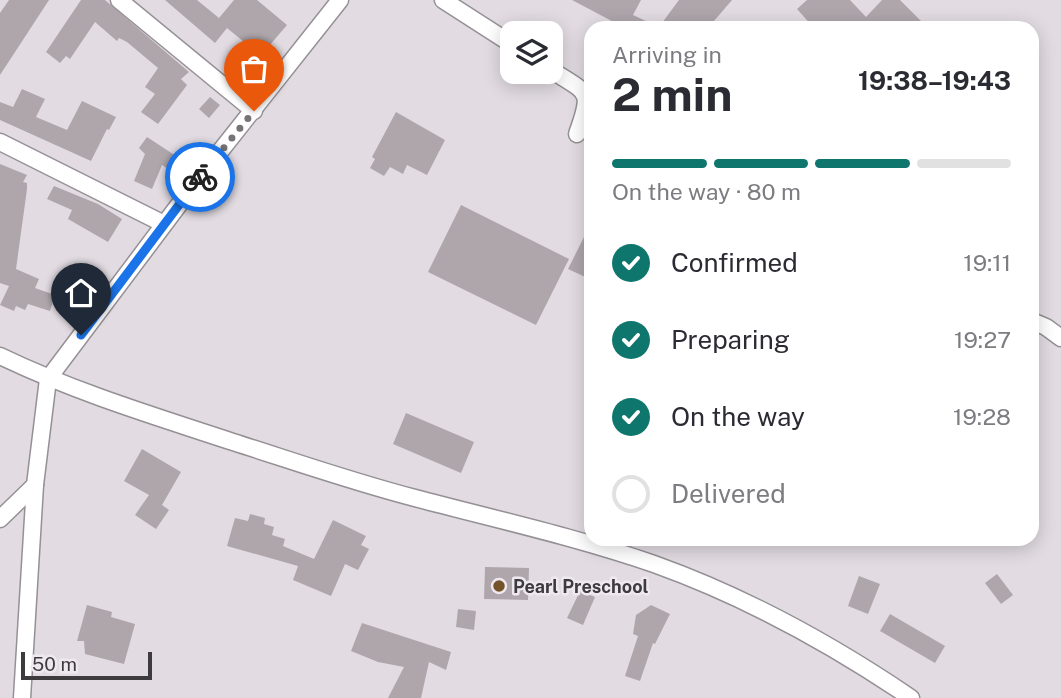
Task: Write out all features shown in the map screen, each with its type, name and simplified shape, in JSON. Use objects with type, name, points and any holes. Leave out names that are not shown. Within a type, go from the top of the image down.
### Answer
[{"type":"street","points":[[119,0],[254,111]]},
{"type":"street","points":[[22,698],[35,485],[48,379],[164,224],[340,0]]},
{"type":"street","points":[[443,0],[500,37]]},
{"type":"street","points":[[563,78],[584,92]]},
{"type":"street","points":[[577,134],[584,114]]},
{"type":"street","points":[[0,142],[164,224]]},
{"type":"street","points":[[1039,324],[1061,338]]},
{"type":"street","points":[[0,356],[48,379],[171,422],[411,497],[584,544]]},
{"type":"street","points":[[0,519],[35,485]]},
{"type":"street","points":[[591,546],[653,564],[730,594],[795,625],[861,664],[911,698]]},
{"type":"building","points":[[9,0],[49,0],[0,75],[0,13]]},
{"type":"building","points":[[81,0],[105,0],[189,72],[181,79],[187,85],[158,124],[141,112],[155,94],[145,87],[158,68],[127,42],[119,38],[117,41],[95,22],[70,59],[66,56],[60,63],[46,52]]},
{"type":"building","points":[[165,0],[197,0],[219,18],[234,0],[257,0],[287,25],[264,52],[258,47],[255,51],[227,28],[215,43]]},
{"type":"building","points":[[572,0],[641,0],[633,15],[646,21],[612,21]]},
{"type":"building","points":[[679,0],[732,0],[714,21],[663,21]]},
{"type":"building","points":[[807,0],[850,0],[866,17],[882,0],[900,0],[921,21],[808,21],[797,9]]},
{"type":"building","points":[[22,89],[45,99],[36,117],[67,130],[82,101],[116,117],[91,161],[0,120],[0,102],[13,107]]},
{"type":"building","points":[[210,97],[220,105],[209,118],[199,109]]},
{"type":"building","points":[[396,112],[445,140],[427,175],[407,165],[403,174],[390,167],[384,176],[370,168],[375,159],[372,157]]},
{"type":"building","points":[[147,137],[176,156],[168,169],[162,165],[152,189],[134,181],[145,154],[139,148]]},
{"type":"building","points":[[0,164],[27,175],[23,182],[27,183],[27,189],[16,269],[39,279],[35,288],[55,295],[50,311],[28,304],[25,310],[16,306],[14,311],[0,305],[9,286],[0,283]]},
{"type":"building","points":[[54,186],[98,204],[122,219],[108,242],[68,219],[72,210],[47,199]]},
{"type":"building","points":[[461,205],[569,259],[536,325],[428,272]]},
{"type":"building","points":[[584,237],[584,276],[568,269]]},
{"type":"building","points":[[406,413],[474,442],[461,473],[393,444]]},
{"type":"building","points":[[142,449],[181,472],[162,505],[169,510],[156,529],[135,515],[149,495],[124,481]]},
{"type":"building","points":[[250,514],[265,518],[264,524],[274,527],[272,535],[285,539],[283,546],[314,559],[333,520],[366,536],[361,545],[369,549],[358,570],[345,564],[331,596],[293,580],[298,566],[227,546],[235,518],[248,521]]},
{"type":"building","points":[[485,567],[529,568],[528,600],[484,599]]},
{"type":"building","points":[[997,574],[1013,595],[1001,604],[985,583]]},
{"type":"building","points":[[859,576],[880,584],[868,614],[848,606]]},
{"type":"building","points":[[580,591],[595,597],[583,625],[567,618]]},
{"type":"building","points":[[87,605],[112,612],[111,617],[135,624],[124,664],[85,654],[84,641],[77,641]]},
{"type":"building","points":[[651,605],[670,614],[655,644],[653,643],[640,681],[625,676],[638,636],[633,634],[636,615]]},
{"type":"building","points":[[458,609],[476,611],[474,630],[456,627]]},
{"type":"building","points":[[890,614],[945,646],[935,663],[880,631]]},
{"type":"building","points":[[362,623],[451,652],[446,670],[429,662],[421,698],[388,698],[404,667],[378,662],[351,651]]},
{"type":"way so far","points":[[200,177],[254,111]]},
{"type":"place","name":"Pearl Preschool","points":[[499,586]]},
{"type":"route","points":[[81,335],[200,177]]}]
